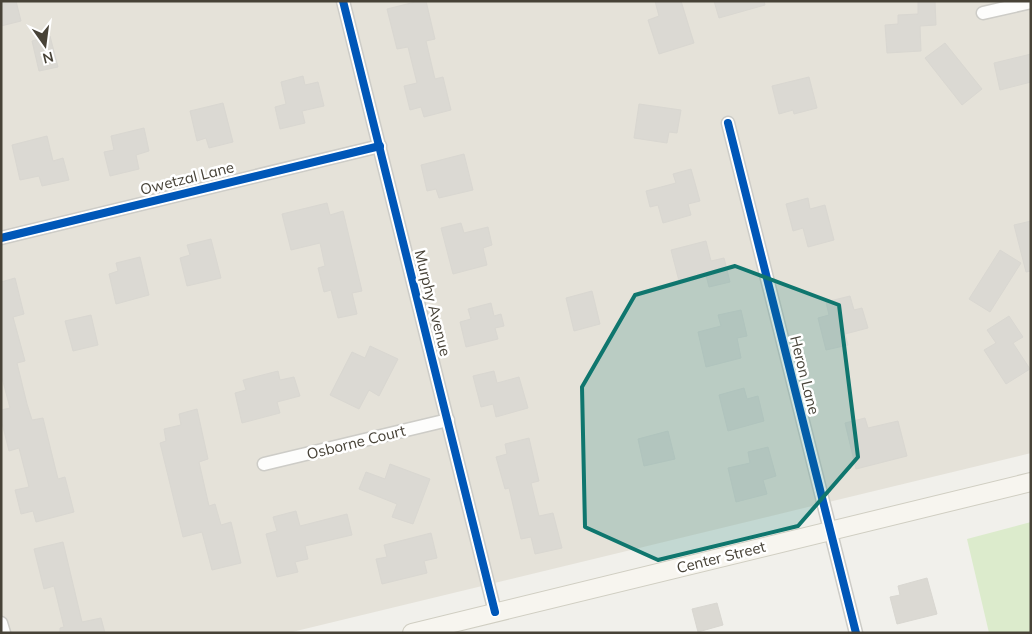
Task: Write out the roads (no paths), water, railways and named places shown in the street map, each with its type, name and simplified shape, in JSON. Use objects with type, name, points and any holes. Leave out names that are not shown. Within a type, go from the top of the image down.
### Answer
[{"type":"main road","name":"Center Street","points":[[412,633],[1031,482]]},
{"type":"street","name":"Murphy Avenue","points":[[343,1],[495,612]]},
{"type":"street","points":[[983,13],[1031,2]]},
{"type":"street","name":"Heron Lane","points":[[728,123],[856,633]]},
{"type":"street","name":"Owetzal Lane","points":[[1,238],[380,146]]},
{"type":"street","name":"Osborne Court","points":[[264,464],[448,420]]},
{"type":"street","points":[[1,623],[4,633]]}]
